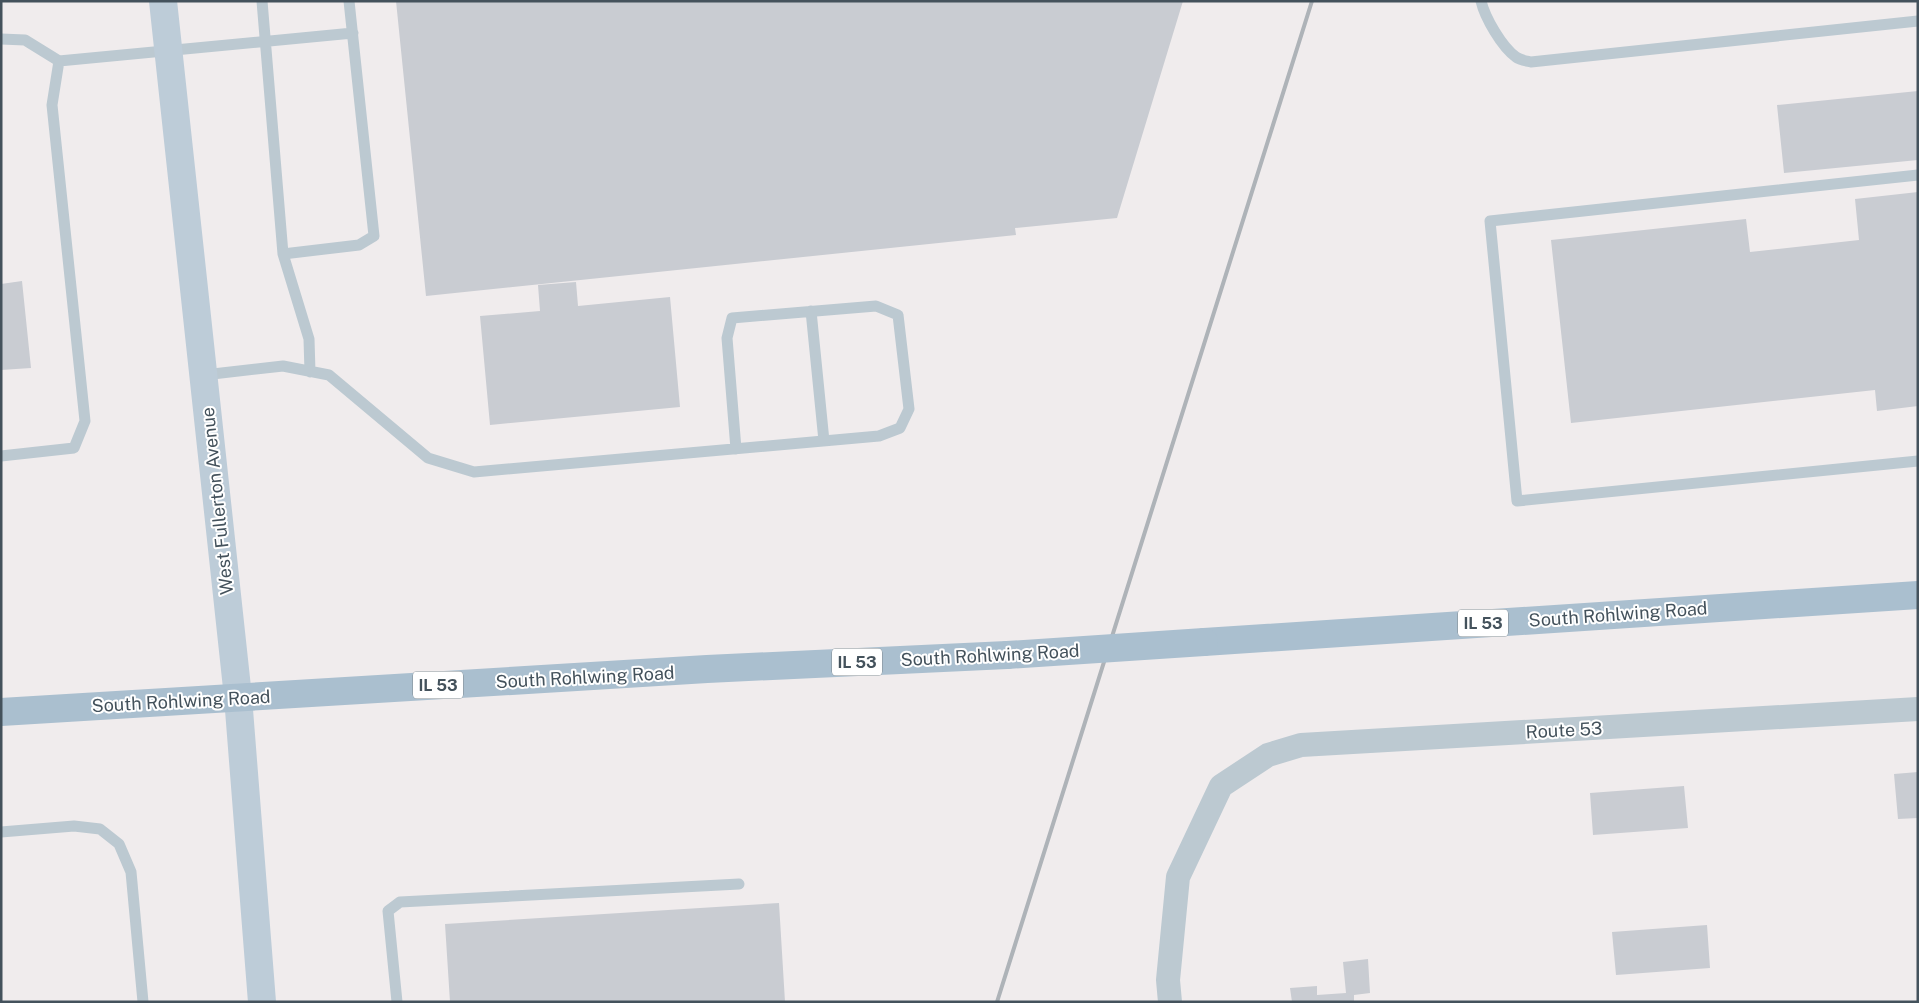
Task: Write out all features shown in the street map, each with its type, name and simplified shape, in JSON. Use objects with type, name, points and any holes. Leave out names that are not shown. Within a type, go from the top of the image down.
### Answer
[{"type":"main road","name":"South Rohlwing Road","points":[[1,712],[697,670],[1007,655],[1918,595]]},
{"type":"street","name":"West Fullerton Avenue","points":[[163,1],[238,697],[262,1002]]},
{"type":"street","name":"Route 53","points":[[1170,1002],[1168,980],[1178,877],[1220,786],[1268,756],[1301,745],[1918,709]]},
{"type":"lane","points":[[262,1],[284,254],[309,339],[310,372]]},
{"type":"lane","points":[[284,254],[359,245],[374,236],[349,1]]},
{"type":"lane","points":[[1481,1],[1484,13],[1497,36],[1516,58],[1531,62],[1918,21]]},
{"type":"lane","points":[[1,39],[25,40],[59,61],[353,34]]},
{"type":"lane","points":[[1,456],[74,448],[84,421],[52,105],[59,61]]},
{"type":"lane","points":[[1918,175],[1490,221],[1517,501],[1918,462]]},
{"type":"lane","points":[[203,375],[284,366],[329,375],[428,458],[474,472],[736,449],[879,436],[900,428],[909,410],[898,315],[876,306],[732,318],[727,338],[736,449]]},
{"type":"lane","points":[[811,311],[824,441]]},
{"type":"lane","points":[[1,832],[74,826],[100,829],[119,844],[131,872],[143,1002]]},
{"type":"lane","points":[[396,1002],[388,911],[400,902],[739,884]]},
{"type":"building","points":[[396,1],[1183,1],[1117,218],[1015,228],[1016,235],[426,296]]},
{"type":"building","points":[[1918,91],[1918,160],[1784,173],[1777,105]]},
{"type":"building","points":[[1918,192],[1918,406],[1877,411],[1875,390],[1571,423],[1551,240],[1746,219],[1750,252],[1859,240],[1855,199]]},
{"type":"building","points":[[22,281],[31,368],[1,370],[1,284]]},
{"type":"building","points":[[576,282],[578,306],[670,297],[680,407],[490,425],[480,316],[540,311],[538,285]]},
{"type":"building","points":[[1918,772],[1918,818],[1898,819],[1894,774]]},
{"type":"building","points":[[1684,786],[1688,828],[1593,835],[1590,793]]},
{"type":"building","points":[[779,903],[785,1002],[450,1002],[445,924]]},
{"type":"building","points":[[1707,925],[1710,968],[1616,975],[1612,932]]},
{"type":"building","points":[[1368,959],[1370,993],[1354,995],[1354,1002],[1292,1002],[1290,988],[1317,986],[1317,995],[1346,993],[1343,962]]},
{"type":"railway","points":[[997,1002],[1312,1]]}]
